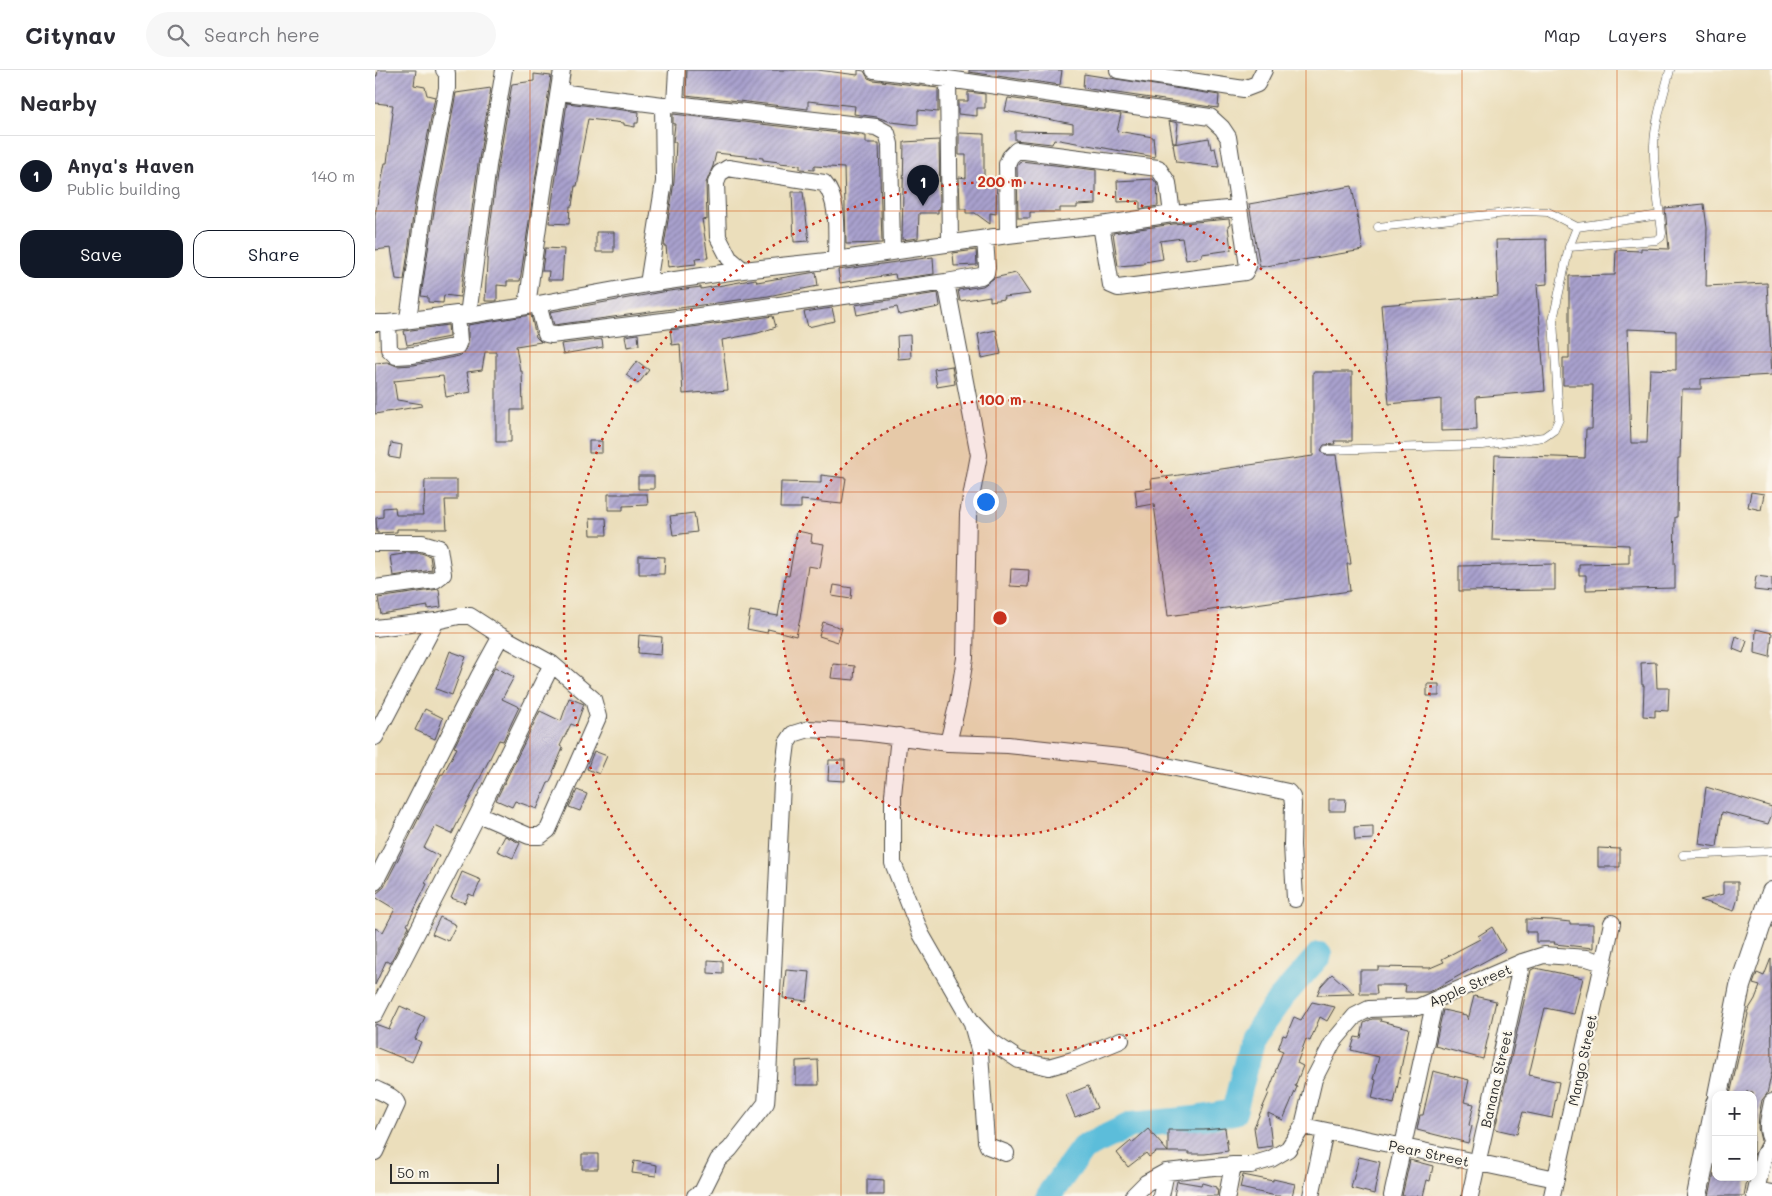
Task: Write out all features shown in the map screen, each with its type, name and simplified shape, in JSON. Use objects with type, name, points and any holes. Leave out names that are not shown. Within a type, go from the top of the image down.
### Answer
[{"type":"street","points":[[408,319],[425,203],[447,88],[447,73],[444,70]]},
{"type":"street","points":[[504,70],[462,314],[459,341],[457,346],[413,355],[396,356],[389,349],[382,323],[408,319],[462,314],[533,305],[648,284],[743,270],[836,260],[1172,214],[1239,208]]},
{"type":"street","points":[[562,70],[541,198],[533,305],[546,334],[551,335],[663,321],[981,276],[986,273],[987,267],[985,239]]},
{"type":"street","points":[[648,284],[664,182],[669,104],[677,70]]},
{"type":"street","points":[[874,70],[1210,117],[1222,128],[1228,136],[1248,260],[1245,272],[1118,288],[1111,285],[1108,275],[1101,225]]},
{"type":"street","points":[[1118,70],[1244,90],[1257,84],[1264,70]]},
{"type":"street","points":[[949,79],[950,243]]},
{"type":"street","points":[[559,92],[876,127],[887,133],[890,144],[892,251]]},
{"type":"street","points":[[1008,235],[1007,164],[1010,157],[1017,150],[1158,168],[1168,183],[1172,214]]},
{"type":"street","points":[[743,270],[729,258],[718,237],[716,183],[720,174],[728,168],[824,183],[831,190],[835,202],[836,260]]},
{"type":"street","points":[[946,282],[979,455],[968,514],[965,658],[949,743]]},
{"type":"street","points":[[375,543],[422,543],[439,548],[443,574],[435,580],[375,588]]},
{"type":"street","points":[[375,628],[470,616],[501,636],[552,664],[593,699],[598,717],[548,830],[540,836],[529,836],[478,814]]},
{"type":"street","points":[[375,737],[436,620]]},
{"type":"street","points":[[375,882],[501,636]]},
{"type":"street","points":[[375,1014],[478,814],[552,664]]},
{"type":"street","points":[[695,1196],[701,1192],[719,1160],[730,1149],[765,1103],[768,1077],[782,783],[787,743],[793,734],[809,729],[862,732],[949,743],[1008,745],[1129,758],[1287,792],[1292,797],[1293,804],[1292,845],[1295,899]]},
{"type":"street","points":[[899,736],[893,795],[893,863],[921,934],[971,1021],[989,1040],[1019,1060],[1049,1067],[1073,1060],[1121,1040]]},
{"type":"street","points":[[1718,1091],[1740,986],[1772,892]]},
{"type":"street","name":"Mango Street","points":[[1552,1196],[1612,923]]},
{"type":"street","name":"Apple Street","points":[[1133,1196],[1146,1183],[1166,1172],[1251,1165],[1271,1159],[1289,1149],[1303,1126],[1314,1079],[1333,1042],[1355,1016],[1369,1009],[1418,1007],[1522,962],[1544,955],[1587,958],[1603,963]]},
{"type":"street","name":"Banana Street","points":[[1470,1196],[1522,962]]},
{"type":"street","points":[[1392,1196],[1435,1000]]},
{"type":"street","points":[[971,1021],[980,1053],[986,1141],[988,1146],[1006,1153]]},
{"type":"street","points":[[375,1089],[391,1096],[397,1104],[375,1152]]},
{"type":"street","points":[[1761,1193],[1764,1155],[1772,1141],[1768,1136],[1768,1126],[1772,1102]]},
{"type":"street","points":[[1697,1196],[1712,1123]]},
{"type":"street","name":"Pear Street","points":[[1303,1126],[1556,1179]]},
{"type":"street","points":[[1311,1196],[1325,1130]]},
{"type":"street","points":[[1227,1196],[1233,1165]]},
{"type":"street","points":[[1161,1196],[1166,1172]]},
{"type":"lane","points":[[1569,247],[1657,240],[1661,237],[1654,143],[1661,103],[1670,70]]},
{"type":"lane","points":[[1379,227],[1525,211],[1548,212],[1577,227],[1660,215]]},
{"type":"lane","points":[[1327,450],[1483,445],[1545,437],[1555,430],[1559,419],[1553,320],[1569,247],[1577,227]]},
{"type":"lane","points":[[1683,855],[1772,851]]},
{"type":"building","points":[[378,70],[416,70],[414,85],[425,87],[427,95],[435,97],[415,202],[404,280],[396,279],[391,248],[375,250],[375,215],[385,163],[387,163],[393,112],[393,105],[375,103],[375,76],[377,76]]},
{"type":"building","points":[[687,70],[817,70],[858,75],[858,70],[864,71],[868,78],[873,80],[938,88],[938,112],[918,110],[918,125],[891,122],[877,117],[854,114],[855,106],[808,101],[808,109],[686,95]]},
{"type":"building","points":[[969,70],[1062,70],[1060,85],[969,72]]},
{"type":"building","points":[[534,74],[551,76],[520,281],[507,281],[507,286],[497,285],[497,301],[485,301],[488,243],[512,84],[534,81]]},
{"type":"building","points":[[1084,74],[1219,95],[1218,108],[1083,88]]},
{"type":"building","points":[[491,88],[478,165],[460,297],[444,295],[443,303],[428,302],[428,297],[421,296],[435,205],[456,93]]},
{"type":"building","points":[[968,92],[985,94],[985,108],[977,108],[977,116],[958,114],[958,101],[968,101]]},
{"type":"building","points":[[1008,98],[1121,114],[1117,131],[1153,137],[1155,157],[1054,139],[1052,144],[1015,140],[1015,131],[1073,132],[1073,124],[1005,111]]},
{"type":"building","points":[[567,103],[639,112],[638,123],[635,123],[635,127],[624,125],[624,123],[588,119],[577,186],[575,186],[572,206],[570,206],[569,224],[549,223]]},
{"type":"building","points":[[673,114],[866,136],[866,143],[879,143],[882,243],[846,244],[844,168],[814,166],[814,170],[800,169],[800,165],[763,160],[763,158],[716,153],[706,183],[707,220],[702,219],[708,258],[695,259],[696,264],[668,267],[666,246],[664,246],[674,182],[676,142],[673,142],[675,124],[673,124]]},
{"type":"building","points":[[1169,121],[1178,123],[1176,143],[1173,143]]},
{"type":"building","points":[[959,133],[984,134],[984,178],[997,179],[996,214],[990,213],[990,224],[975,213],[966,213],[966,209],[960,209],[959,177],[966,178],[966,155],[959,155]]},
{"type":"building","points":[[1209,138],[1211,149],[1215,148],[1219,167],[1176,162],[1173,144]]},
{"type":"building","points":[[939,140],[940,209],[938,209],[938,213],[919,213],[918,238],[902,240],[904,142]]},
{"type":"building","points":[[1021,161],[1096,170],[1096,204],[1077,205],[1077,208],[1060,208],[1060,212],[1030,212],[1030,218],[1018,218],[1017,166]]},
{"type":"building","points":[[1153,179],[1157,184],[1158,206],[1140,209],[1140,201],[1118,202],[1117,181]]},
{"type":"building","points":[[1352,186],[1363,250],[1260,267],[1249,204]]},
{"type":"building","points":[[792,192],[803,192],[809,241],[794,242]]},
{"type":"building","points":[[1704,204],[1707,228],[1706,286],[1767,283],[1772,375],[1701,379],[1701,389],[1682,389],[1677,517],[1675,517],[1675,588],[1586,590],[1586,575],[1579,575],[1579,564],[1629,563],[1629,545],[1492,540],[1495,455],[1585,458],[1586,429],[1592,429],[1593,385],[1563,385],[1563,358],[1569,358],[1569,276],[1615,275],[1616,250],[1641,251],[1641,248],[1669,249],[1665,208]],"holes":[[[1627,329],[1676,331],[1676,370],[1650,369],[1647,443],[1631,443]]]},
{"type":"building","points":[[1229,219],[1231,250],[1202,254],[1202,257],[1186,260],[1182,238],[1160,241],[1163,259],[1144,262],[1144,264],[1118,266],[1113,233],[1173,224]]},
{"type":"building","points":[[596,232],[614,232],[614,252],[596,252]]},
{"type":"building","points":[[1546,239],[1547,284],[1537,285],[1545,391],[1476,397],[1477,430],[1441,431],[1441,399],[1389,404],[1381,305],[1498,296],[1496,240]]},
{"type":"building","points":[[545,248],[564,249],[562,280],[548,280],[549,271],[542,271]]},
{"type":"building","points":[[976,250],[977,265],[954,266],[953,253]]},
{"type":"building","points":[[933,257],[934,274],[896,279],[895,274],[840,283],[838,270]]},
{"type":"building","points":[[816,272],[818,286],[768,296],[554,325],[550,312],[662,292],[701,287],[701,289],[756,279],[757,282]]},
{"type":"building","points":[[1016,273],[1030,294],[1003,297],[1004,299],[990,301],[990,296],[960,301],[958,290],[983,286],[994,278]]},
{"type":"building","points":[[938,293],[939,307],[899,315],[897,307],[857,315],[855,305]]},
{"type":"building","points":[[832,308],[835,321],[808,327],[804,312]]},
{"type":"building","points":[[531,315],[536,337],[541,342],[516,346],[520,371],[522,371],[523,410],[511,410],[511,442],[496,442],[496,352],[485,352],[482,370],[467,372],[471,392],[446,397],[443,376],[394,381],[397,400],[422,404],[422,406],[375,414],[375,363],[387,362],[397,366],[414,365],[459,356],[464,353],[468,345],[468,325]]},
{"type":"building","points":[[773,316],[776,327],[758,333],[722,340],[728,390],[683,394],[680,344],[672,345],[670,330]]},
{"type":"building","points":[[448,325],[449,337],[407,345],[404,331]]},
{"type":"building","points":[[996,330],[1001,354],[982,358],[978,334]]},
{"type":"building","points":[[638,334],[639,345],[627,347],[625,336]]},
{"type":"building","points":[[910,335],[911,358],[898,359],[897,336]]},
{"type":"building","points":[[602,339],[603,347],[563,354],[561,344]]},
{"type":"building","points":[[637,361],[649,370],[638,384],[626,375]]},
{"type":"building","points":[[952,366],[955,384],[937,387],[934,369]]},
{"type":"building","points":[[1313,372],[1352,372],[1352,441],[1334,441],[1335,444],[1324,445],[1321,450],[1325,455],[1336,455],[1351,564],[1347,564],[1350,591],[1168,616],[1154,504],[1137,507],[1135,490],[1152,488],[1151,479],[1313,456]]},
{"type":"building","points":[[589,441],[602,441],[602,453],[589,453]]},
{"type":"building","points":[[391,443],[402,445],[400,459],[389,457]]},
{"type":"building","points":[[821,475],[846,478],[842,504],[801,500],[801,508],[780,508],[781,482],[821,483]]},
{"type":"building","points":[[638,476],[654,476],[654,489],[638,489]]},
{"type":"building","points":[[425,480],[457,480],[457,500],[445,500],[447,529],[397,529],[397,532],[377,533],[376,518],[383,517],[383,508],[395,507],[396,515],[423,515]]},
{"type":"building","points":[[1751,492],[1764,494],[1761,510],[1748,507]]},
{"type":"building","points":[[608,494],[647,494],[648,505],[623,506],[623,510],[608,510]]},
{"type":"building","points":[[694,513],[697,532],[673,535],[670,516]]},
{"type":"building","points":[[590,518],[606,518],[607,535],[591,535]]},
{"type":"building","points":[[797,531],[812,534],[811,542],[824,544],[820,568],[808,566],[796,636],[768,629],[767,633],[747,629],[750,611],[778,616],[785,575],[789,576]]},
{"type":"building","points":[[421,553],[430,556],[432,570],[393,576],[390,556]]},
{"type":"building","points":[[639,556],[665,557],[664,574],[639,574]]},
{"type":"building","points":[[1555,564],[1555,590],[1459,591],[1459,566]]},
{"type":"building","points":[[1011,569],[1029,570],[1028,587],[1010,586]]},
{"type":"building","points":[[1756,576],[1772,578],[1772,592],[1754,590]]},
{"type":"building","points":[[834,585],[852,588],[851,599],[832,596]]},
{"type":"building","points":[[439,589],[441,607],[428,609],[428,606],[381,614],[378,598]]},
{"type":"building","points":[[823,622],[842,628],[838,642],[819,636]]},
{"type":"building","points":[[1756,629],[1772,633],[1770,657],[1755,653]]},
{"type":"building","points":[[639,635],[662,637],[661,655],[638,653]]},
{"type":"building","points":[[1736,636],[1747,641],[1743,653],[1733,649]]},
{"type":"building","points":[[450,651],[466,657],[452,695],[436,689]]},
{"type":"building","points":[[1656,662],[1657,688],[1669,688],[1668,711],[1655,710],[1655,717],[1643,716],[1644,685],[1642,685],[1641,663]]},
{"type":"building","points":[[833,664],[855,666],[854,680],[831,678]]},
{"type":"building","points":[[495,667],[514,677],[502,699],[519,707],[503,741],[499,740],[452,834],[435,826],[424,848],[439,856],[407,925],[409,926],[390,963],[386,961],[375,985],[375,928],[383,932],[395,909],[375,897],[375,895],[384,887],[441,774],[443,774],[457,748],[454,747]]},
{"type":"building","points":[[1427,684],[1439,684],[1439,696],[1427,696]]},
{"type":"building","points":[[569,698],[584,704],[576,726],[571,724],[560,746],[563,748],[554,773],[537,809],[515,801],[512,807],[496,800],[540,711],[561,721]]},
{"type":"building","points":[[425,709],[443,718],[435,739],[415,730]]},
{"type":"building","points":[[594,751],[607,756],[599,774],[587,769]]},
{"type":"building","points":[[829,760],[845,760],[845,781],[828,780]]},
{"type":"building","points":[[1706,787],[1772,807],[1772,814],[1768,824],[1722,812],[1717,847],[1699,844]]},
{"type":"building","points":[[577,790],[587,794],[580,811],[569,807]]},
{"type":"building","points":[[1329,799],[1346,799],[1345,811],[1329,811]]},
{"type":"building","points":[[1373,826],[1373,839],[1355,840],[1354,827]]},
{"type":"building","points":[[505,836],[520,843],[513,858],[497,851]]},
{"type":"building","points":[[1598,848],[1620,849],[1620,867],[1598,867]]},
{"type":"building","points":[[462,872],[481,880],[474,896],[469,894],[465,903],[451,898]]},
{"type":"building","points":[[1723,882],[1738,882],[1738,898],[1734,911],[1700,900],[1723,894]]},
{"type":"building","points":[[440,917],[456,925],[448,941],[432,934]]},
{"type":"building","points":[[1526,919],[1570,922],[1570,924],[1593,924],[1593,948],[1554,944],[1555,942],[1536,942],[1536,932],[1526,932]]},
{"type":"building","points":[[1492,927],[1505,950],[1435,989],[1428,992],[1405,992],[1406,985],[1376,985],[1377,994],[1360,994],[1360,970],[1378,970],[1378,967],[1430,968],[1444,962],[1442,959],[1480,939],[1478,936]]},
{"type":"building","points":[[1771,958],[1772,1071],[1767,1094],[1762,1100],[1759,1115],[1758,1128],[1761,1141],[1757,1149],[1757,1091],[1731,1091],[1747,1012],[1760,986],[1753,984],[1757,973],[1764,976]]},
{"type":"building","points":[[708,960],[723,961],[723,974],[708,973]]},
{"type":"building","points":[[1535,968],[1583,978],[1574,1014],[1545,1008],[1529,1075],[1559,1082],[1552,1118],[1523,1112],[1517,1134],[1495,1129],[1531,970]]},
{"type":"building","points":[[786,970],[810,972],[807,1001],[783,998]]},
{"type":"building","points":[[1332,974],[1354,994],[1317,995],[1321,986]]},
{"type":"building","points":[[1474,996],[1496,1001],[1483,1059],[1435,1046],[1443,1010],[1466,1015],[1468,1020]]},
{"type":"building","points":[[1312,1002],[1335,1007],[1327,1021],[1320,1017],[1310,1041],[1306,1039],[1297,1063],[1303,1066],[1295,1086],[1297,1087],[1283,1120],[1268,1113],[1272,1146],[1257,1148],[1254,1127],[1269,1093],[1283,1051],[1278,1049],[1283,1035],[1286,1036],[1294,1017],[1301,1020]]},
{"type":"building","points":[[400,1006],[425,1017],[415,1039],[421,1042],[412,1062],[375,1047],[375,1024],[389,1029]]},
{"type":"building","points":[[1372,1019],[1381,1019],[1380,1021],[1409,1028],[1394,1104],[1372,1098],[1376,1080],[1373,1079],[1379,1057],[1351,1050],[1355,1037],[1361,1038],[1364,1023]]},
{"type":"building","points":[[818,1060],[819,1085],[796,1085],[796,1061]]},
{"type":"building","points":[[1433,1071],[1469,1080],[1464,1102],[1474,1104],[1469,1125],[1472,1126],[1468,1143],[1417,1130],[1420,1115],[1423,1115]]},
{"type":"building","points":[[1088,1086],[1097,1108],[1075,1117],[1066,1095]]},
{"type":"building","points":[[1225,1128],[1228,1151],[1205,1154],[1168,1152],[1168,1130]]},
{"type":"building","points":[[1148,1129],[1168,1152],[1156,1152],[1149,1157],[1146,1153],[1128,1167],[1117,1153]]},
{"type":"building","points":[[582,1154],[598,1154],[598,1169],[582,1169]]},
{"type":"building","points":[[1359,1157],[1380,1162],[1374,1194],[1351,1188]]},
{"type":"building","points":[[1410,1160],[1433,1166],[1430,1181],[1427,1180],[1423,1196],[1402,1196]]},
{"type":"building","points":[[634,1161],[657,1165],[656,1176],[632,1173]]},
{"type":"building","points":[[1243,1175],[1295,1184],[1292,1196],[1276,1196],[1240,1188]]},
{"type":"building","points":[[867,1179],[884,1180],[884,1195],[867,1195]]},
{"type":"building","points":[[1177,1181],[1201,1185],[1202,1183],[1216,1187],[1218,1189],[1217,1196],[1174,1196]]},
{"type":"building","points":[[1712,1181],[1747,1181],[1744,1196],[1709,1196]]},
{"type":"waterway","points":[[1048,1196],[1083,1148],[1131,1125],[1195,1119],[1234,1112],[1253,1037],[1281,998],[1319,955]]},
{"type":"place","name":"Anya's Haven","points":[[923,206]]}]
